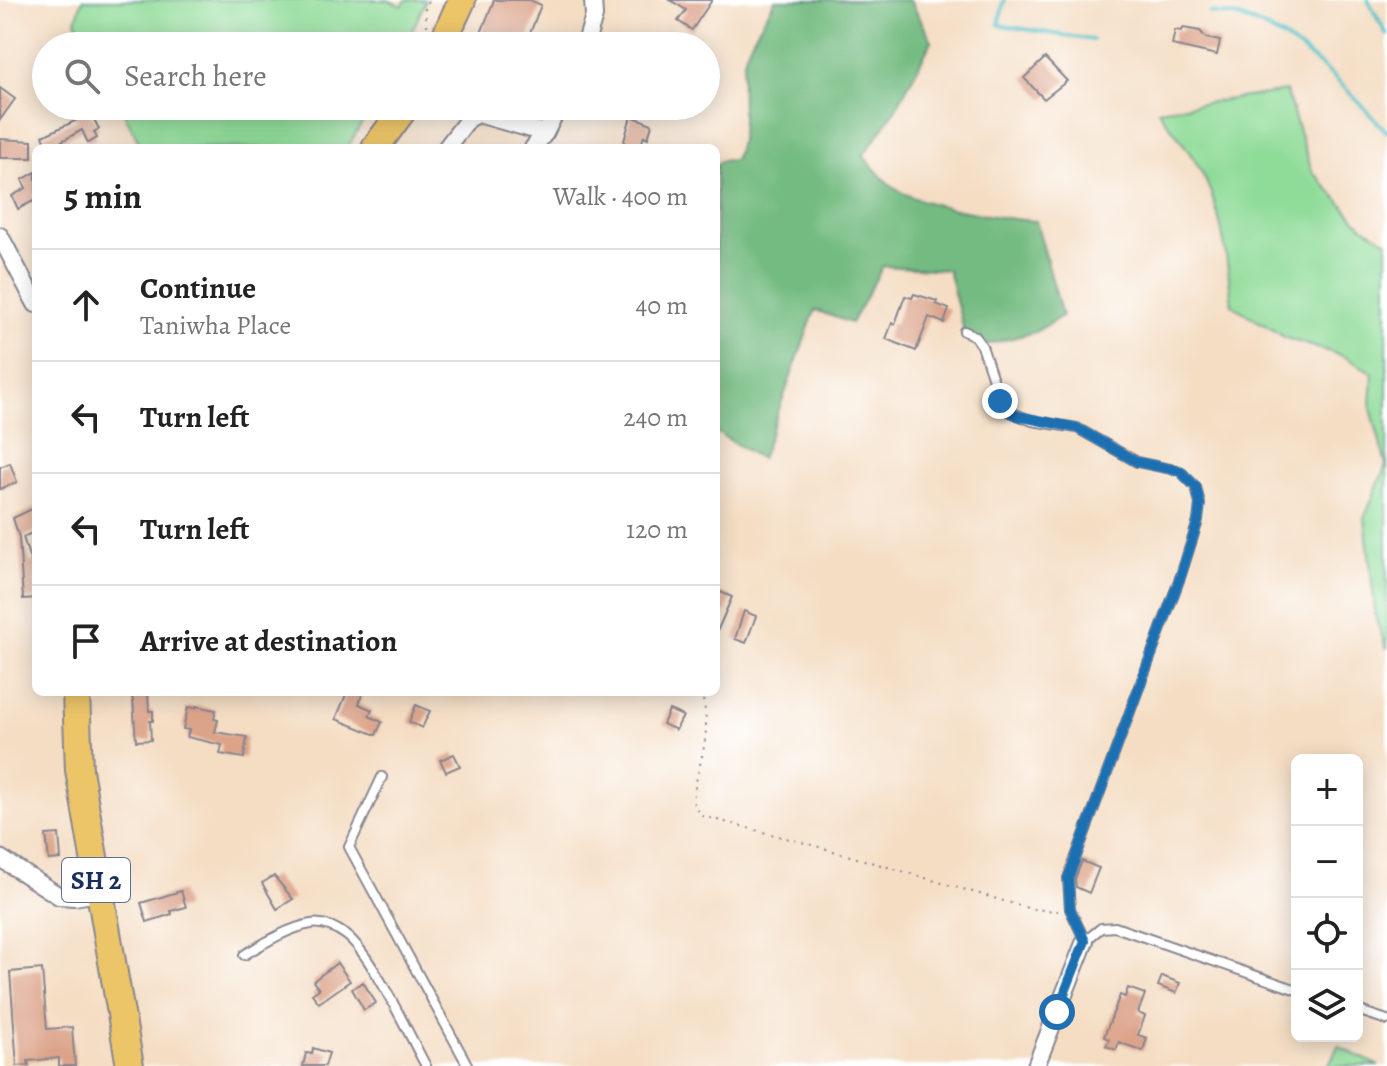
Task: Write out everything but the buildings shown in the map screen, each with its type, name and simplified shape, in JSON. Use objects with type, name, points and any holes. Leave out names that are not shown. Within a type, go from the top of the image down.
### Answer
[{"type":"highway","points":[[432,27],[462,0]]},
{"type":"highway","points":[[365,144],[380,120]]},
{"type":"highway","points":[[378,144],[396,120]]},
{"type":"highway","name":"SH 2","points":[[76,696],[79,770],[130,1066]]},
{"type":"street","points":[[589,32],[594,16],[593,0]]},
{"type":"street","points":[[449,144],[467,120]]},
{"type":"street","points":[[499,120],[545,133]]},
{"type":"street","points":[[536,144],[552,120]]},
{"type":"street","points":[[0,236],[32,296]]},
{"type":"street","points":[[0,858],[59,896],[98,893]]},
{"type":"street","points":[[1036,1066],[1085,941]]},
{"type":"lane","points":[[964,331],[975,336],[982,346],[1000,401],[1006,410],[1032,421],[1077,428],[1137,462],[1180,471],[1196,487],[1200,504],[1198,521],[1181,575],[1071,867],[1067,886],[1070,909],[1085,941],[1101,928],[1115,927],[1291,988]]},
{"type":"lane","points":[[382,777],[349,847],[468,1066]]},
{"type":"lane","points":[[244,955],[268,941],[312,924],[325,924],[346,935],[358,947],[426,1066]]},
{"type":"lane","points":[[1363,1012],[1387,1020]]},
{"type":"path","points":[[429,0],[432,27]]},
{"type":"path","points":[[702,696],[706,708],[706,747],[693,801],[702,816],[1031,909],[1053,912],[1070,909]]},
{"type":"green space","points":[[82,0],[388,0],[402,6],[406,0],[426,0],[411,32],[82,32],[76,21]]},
{"type":"green space","points":[[775,0],[910,0],[932,41],[893,114],[863,156],[894,188],[906,195],[962,210],[1036,221],[1062,316],[1035,332],[982,346],[964,331],[948,270],[883,266],[851,323],[815,310],[761,459],[720,434],[720,161],[734,160],[738,147],[744,61],[753,37]]},
{"type":"green space","points":[[1286,91],[1312,171],[1362,226],[1387,241],[1387,649],[1376,620],[1365,517],[1386,465],[1371,408],[1373,373],[1343,356],[1286,338],[1232,305],[1222,231],[1211,194],[1195,161],[1158,110]]},
{"type":"green space","points":[[127,120],[364,120],[349,144],[140,144]]},
{"type":"green space","points":[[1338,1046],[1379,1066],[1328,1066]]},
{"type":"waterway","points":[[1004,0],[999,25],[1093,40]]},
{"type":"waterway","points":[[1368,0],[1387,35]]},
{"type":"waterway","points":[[1210,13],[1241,18],[1284,38],[1321,66],[1387,132]]},
{"type":"route","points":[[1000,401],[1006,410],[1018,416],[1077,428],[1137,462],[1180,471],[1196,487],[1200,504],[1198,521],[1181,575],[1071,867],[1067,897],[1085,941],[1057,1012]]}]
